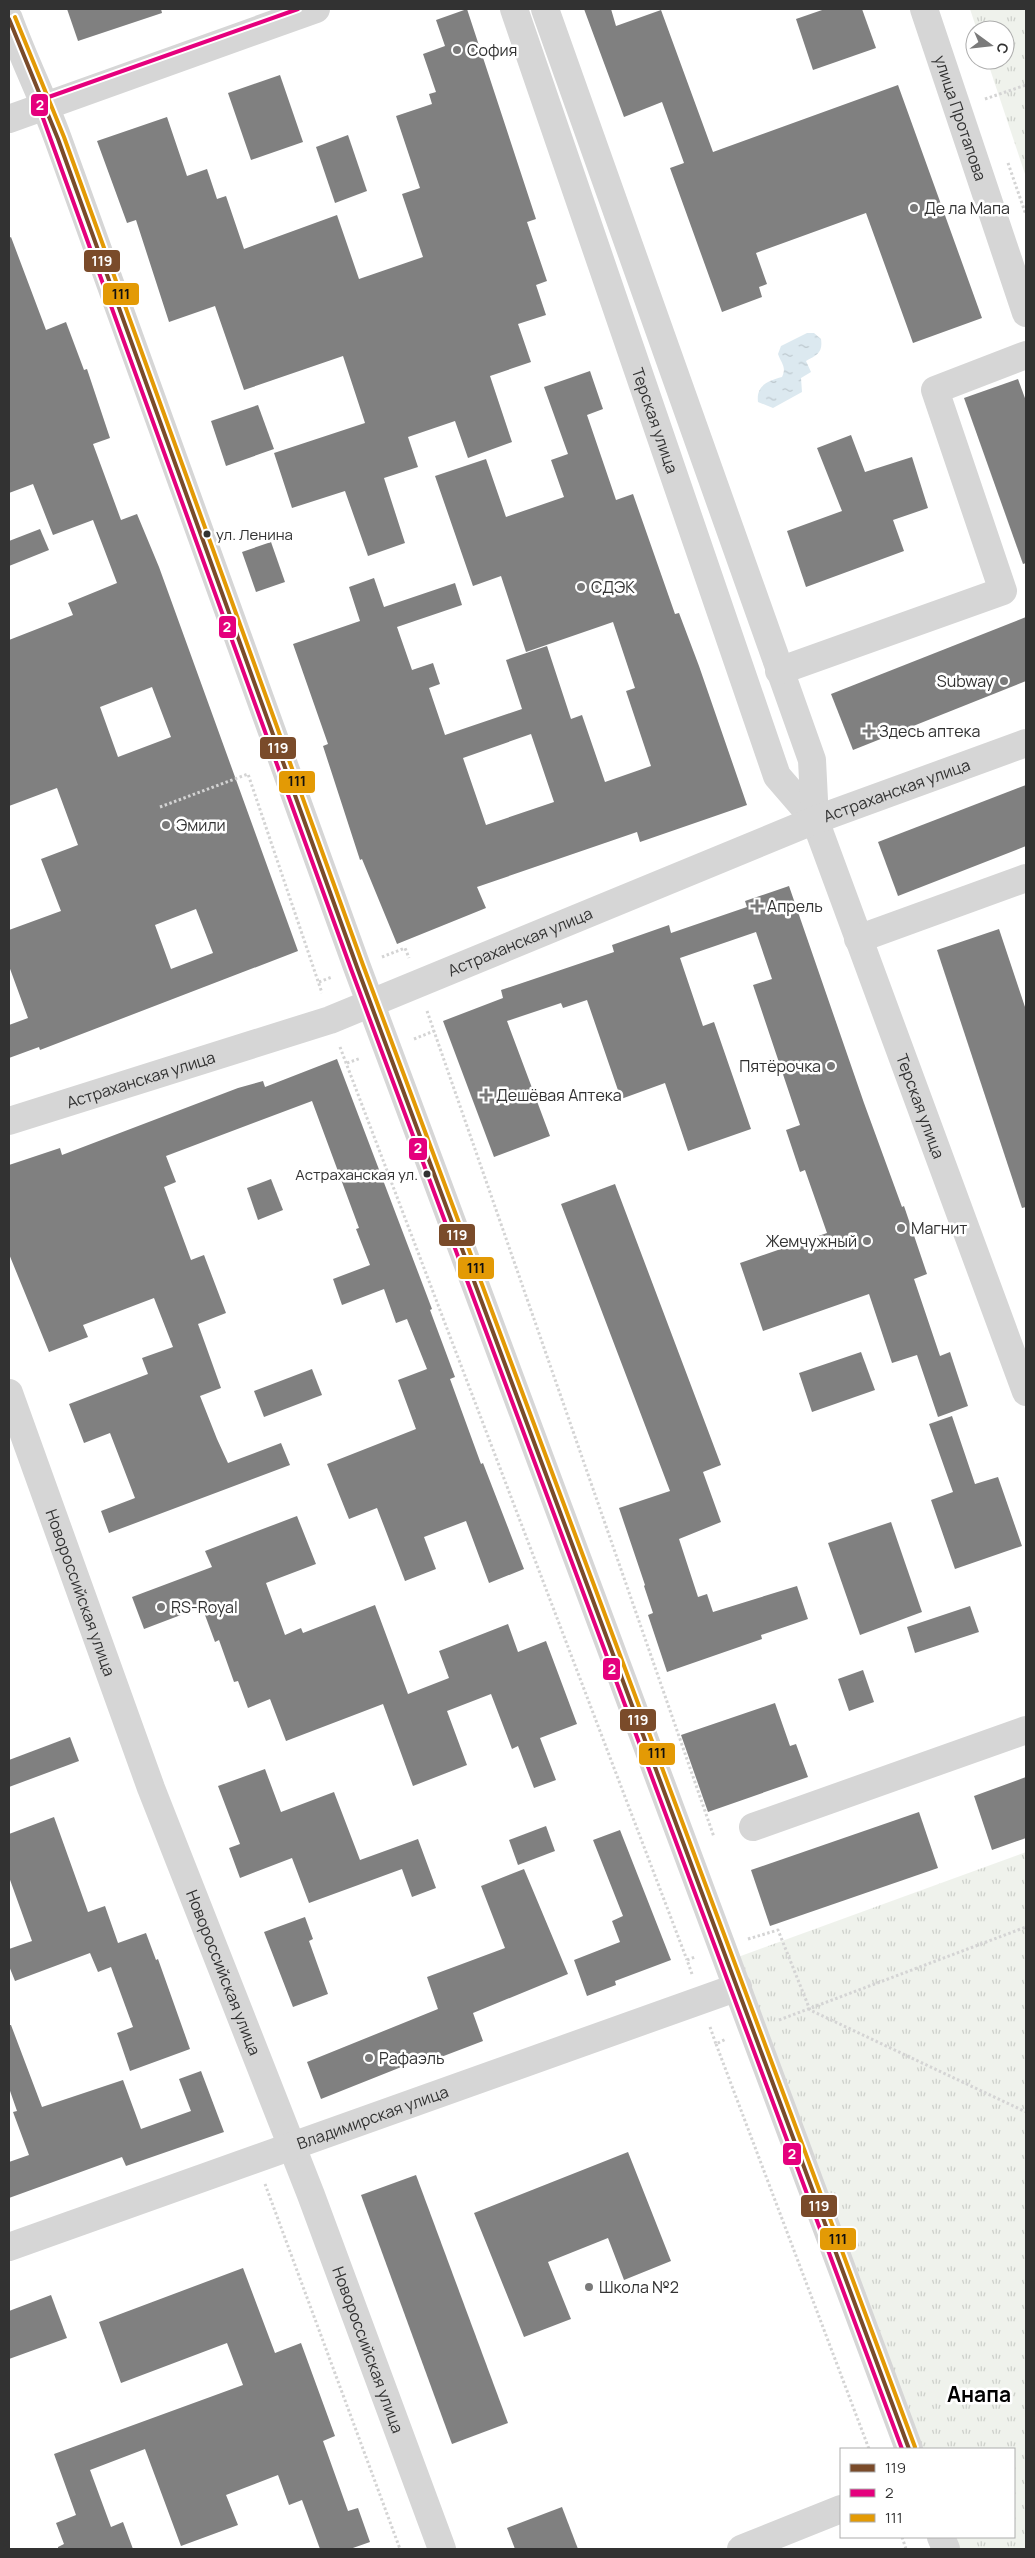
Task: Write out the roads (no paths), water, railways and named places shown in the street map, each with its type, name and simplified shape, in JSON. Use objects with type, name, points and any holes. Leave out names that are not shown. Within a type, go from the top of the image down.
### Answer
[{"type":"street","points":[[9,119],[316,9]]},
{"type":"street","name":"Терская улица","points":[[514,9],[777,776],[815,820]]},
{"type":"street","name":"Терская улица","points":[[545,9],[812,760],[815,820],[1026,1392]]},
{"type":"street","name":"улица Протапова","points":[[924,9],[1026,313]]},
{"type":"street","points":[[9,19],[25,64],[45,105],[357,967],[909,2448]]},
{"type":"street","points":[[779,671],[1003,591],[934,390],[1026,356]]},
{"type":"street","name":"Астраханская улица","points":[[9,1121],[330,1020],[815,820],[1026,743]]},
{"type":"street","points":[[858,939],[1026,878]]},
{"type":"street","name":"Новороссийская улица","points":[[9,1393],[151,1788],[292,2147],[442,2549]]},
{"type":"street","points":[[753,1827],[1026,1730]]},
{"type":"street","name":"Владимирская улица","points":[[9,2247],[738,1987]]},
{"type":"street","points":[[741,2549],[783,2541],[840,2510]]},
{"type":"water","points":[[807,333],[814,333],[821,339],[821,347],[818,353],[806,361],[811,372],[801,378],[802,392],[773,408],[758,402],[761,388],[768,382],[782,377],[784,368],[778,354],[781,346]]},
{"type":"place","name":"София","points":[[457,50]]},
{"type":"place","name":"Де ла Мапа","points":[[914,208]]},
{"type":"place","name":"ул. Ленина","points":[[207,534]]},
{"type":"place","name":"СДЭК","points":[[581,587]]},
{"type":"place","name":"Subway","points":[[1004,681]]},
{"type":"place","name":"Здесь аптека","points":[[869,731]]},
{"type":"place","name":"Эмили","points":[[166,825]]},
{"type":"place","name":"Апрель","points":[[757,906]]},
{"type":"place","name":"Пятёрочка","points":[[831,1066]]},
{"type":"place","name":"Дешёвая Аптека","points":[[486,1095]]},
{"type":"place","name":"Астраханская ул.","points":[[427,1174]]},
{"type":"place","name":"Магнит","points":[[901,1228]]},
{"type":"place","name":"Жемчужный","points":[[867,1241]]},
{"type":"place","name":"RS-Royal","points":[[161,1607]]},
{"type":"place","name":"Рафаэль","points":[[369,2058]]},
{"type":"place","name":"Школа №2","points":[[589,2287]]},
{"type":"district","name":"Анапа","points":[[979,2395]]}]
